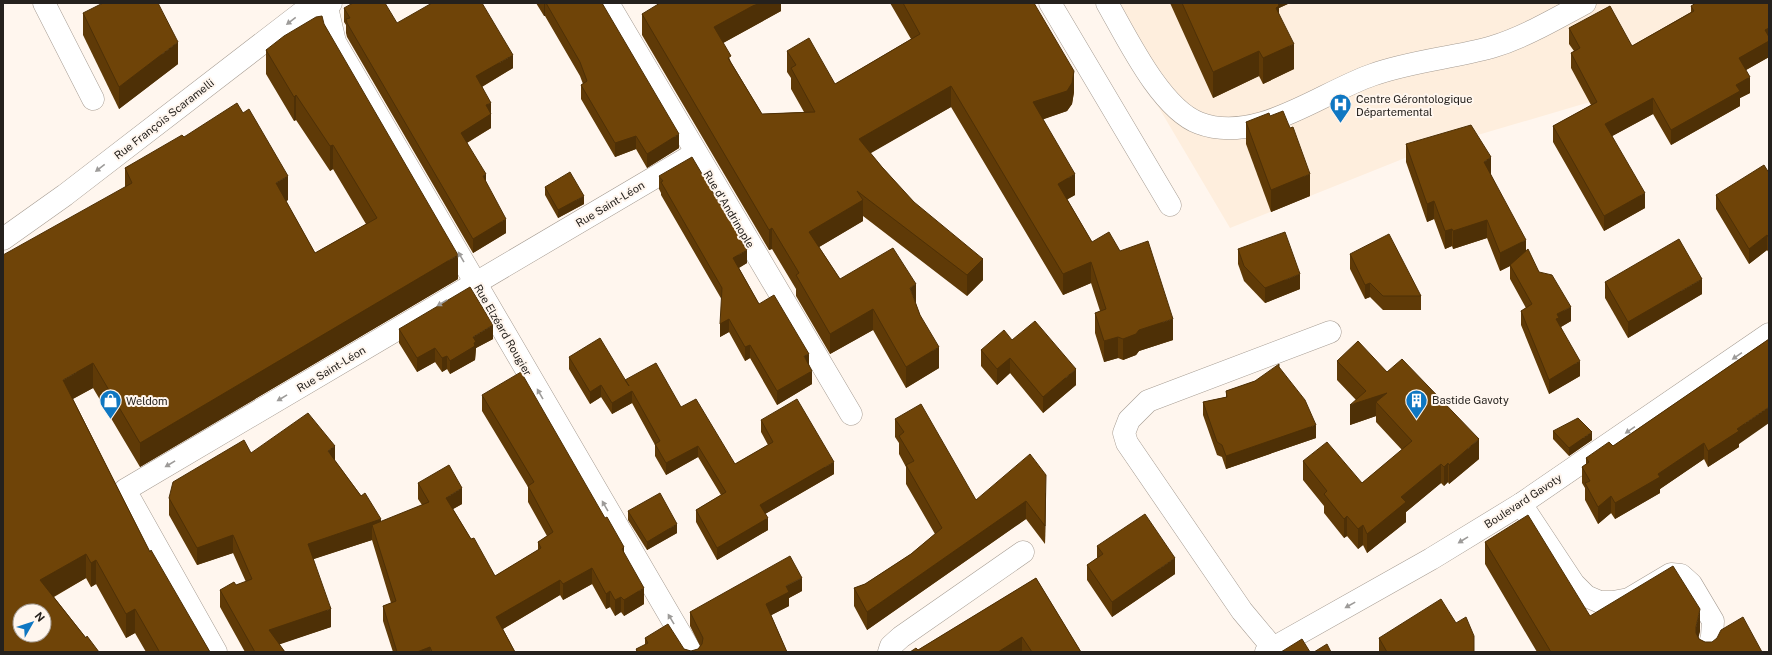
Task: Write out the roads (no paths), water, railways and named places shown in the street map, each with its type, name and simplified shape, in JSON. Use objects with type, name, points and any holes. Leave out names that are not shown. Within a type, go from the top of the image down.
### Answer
[{"type":"street","name":"Rue François Scaramelli","points":[[3,239],[65,195],[300,14],[310,8],[328,3]]},
{"type":"street","name":"Rue Elzéard Rougier","points":[[328,3],[335,42],[691,652]]},
{"type":"street","name":"Rue d'Andrinople","points":[[608,3],[851,414]]},
{"type":"street","points":[[1050,3],[1170,205]]},
{"type":"street","points":[[1107,3],[1152,80],[1184,115],[1198,123],[1214,128],[1236,128],[1265,123],[1371,75],[1392,68],[1498,44],[1530,32],[1585,3]]},
{"type":"street","points":[[48,4],[93,99]]},
{"type":"street","name":"Rue Saint-Léon","points":[[216,652],[125,490],[696,153]]},
{"type":"street","points":[[1269,650],[1127,443],[1124,433],[1129,420],[1148,401],[1330,332]]},
{"type":"street","name":"Boulevard Gavoty","points":[[1269,650],[1431,559],[1521,504],[1769,334]]},
{"type":"street","points":[[1521,504],[1574,584],[1586,596],[1600,602],[1613,602],[1630,598],[1671,574],[1681,575],[1691,584],[1713,622],[1712,636],[1708,652]]},
{"type":"street","points":[[889,652],[891,646],[901,637],[1023,552]]},
{"type":"place","name":"Centre Gérontologique Départemental","points":[[1340,124]]},
{"type":"place","name":"Weldom","points":[[110,420]]},
{"type":"place","name":"Bastide Gavoty","points":[[1416,420]]}]
